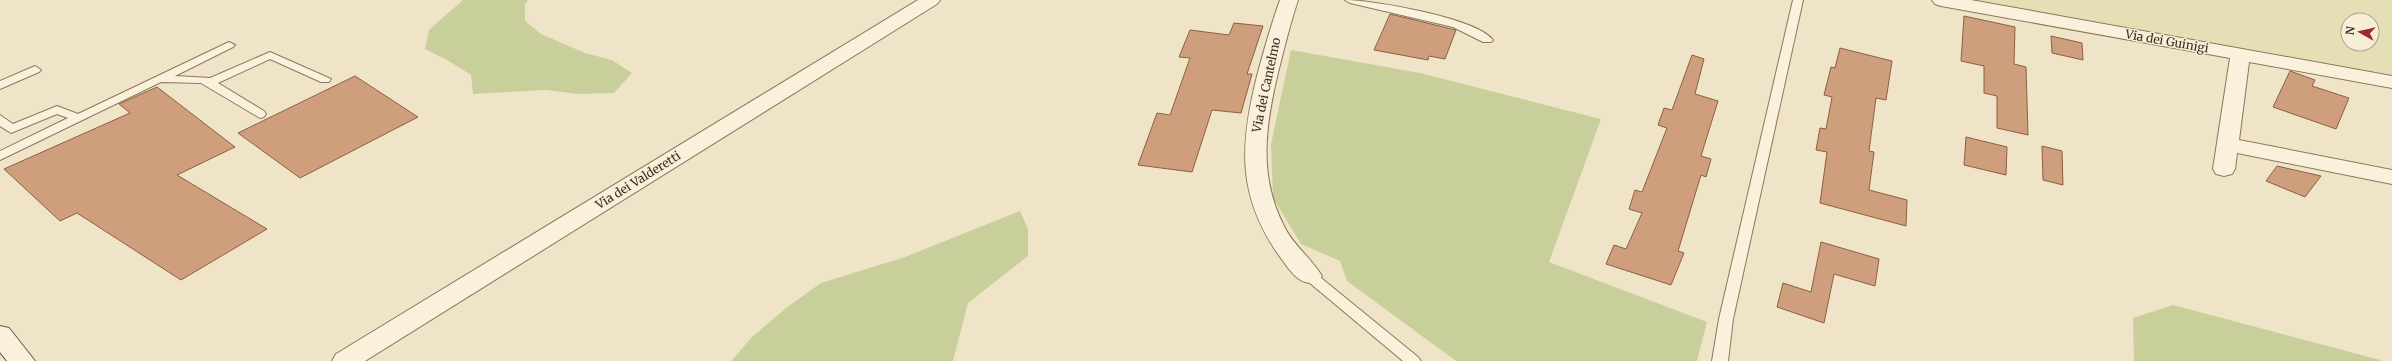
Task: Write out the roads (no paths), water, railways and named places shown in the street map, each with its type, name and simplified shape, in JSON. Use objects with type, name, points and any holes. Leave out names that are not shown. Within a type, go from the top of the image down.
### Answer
[{"type":"street","name":"Via dei Valderetti","points":[[345,361],[931,0]]},
{"type":"street","name":"Via dei Cantelmo","points":[[1288,0],[1278,32],[1258,110],[1255,141],[1256,166],[1261,197],[1272,228],[1293,260],[1310,276]]},
{"type":"street","name":"Via dei Guinigi","points":[[1941,0],[2392,82]]},
{"type":"street","points":[[2224,169],[2240,54]]},
{"type":"street","points":[[2227,144],[2392,177]]},
{"type":"street","points":[[0,334],[22,361]]},
{"type":"lane","points":[[1350,0],[1452,22],[1472,30],[1487,40]]},
{"type":"lane","points":[[1720,361],[1726,319],[1798,0]]},
{"type":"lane","points":[[0,156],[229,45]]},
{"type":"lane","points":[[209,83],[270,55],[324,79]]},
{"type":"lane","points":[[0,85],[35,70]]},
{"type":"lane","points":[[158,79],[204,80],[260,114]]},
{"type":"lane","points":[[0,119],[11,129],[57,110],[78,118]]},
{"type":"lane","points":[[1310,276],[1413,361]]}]
